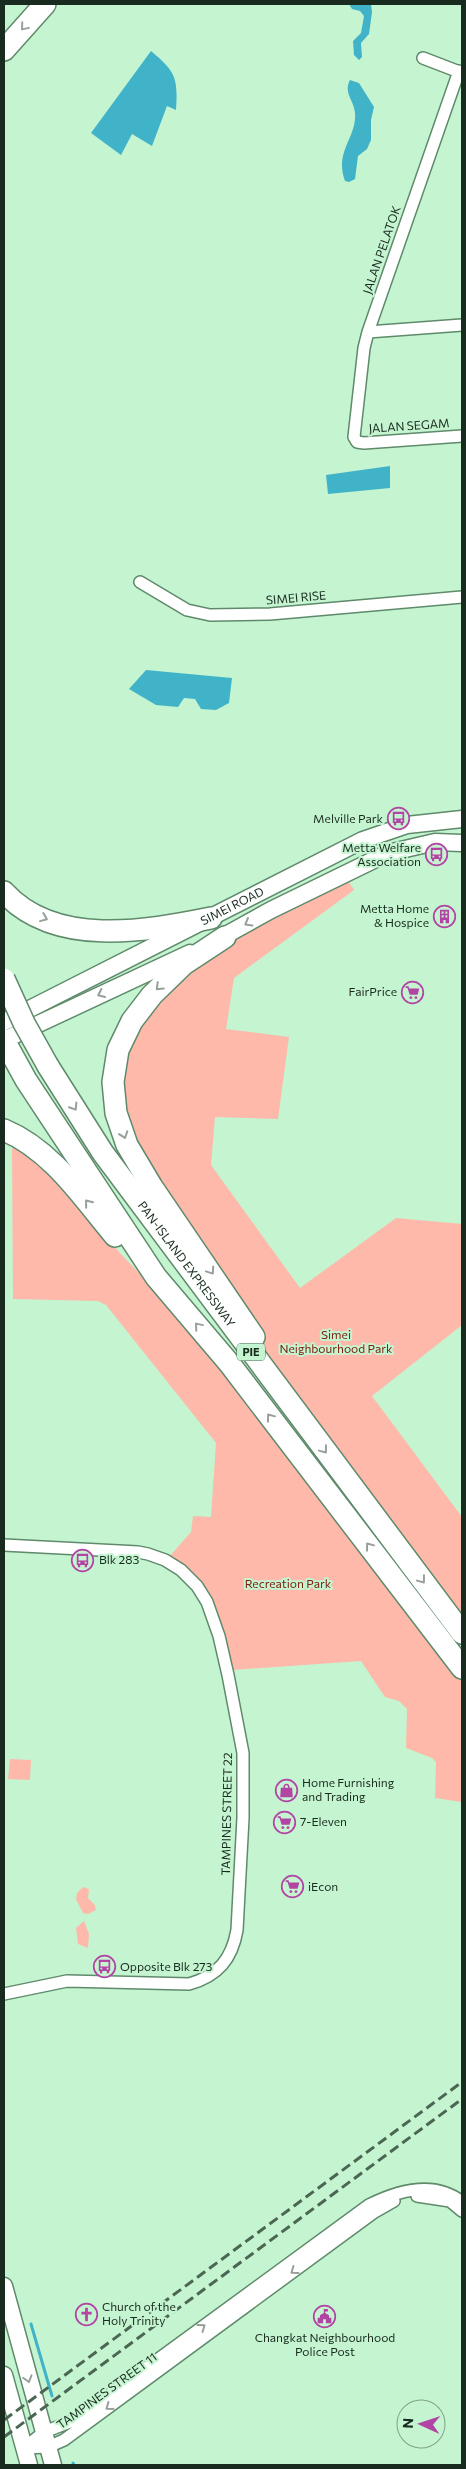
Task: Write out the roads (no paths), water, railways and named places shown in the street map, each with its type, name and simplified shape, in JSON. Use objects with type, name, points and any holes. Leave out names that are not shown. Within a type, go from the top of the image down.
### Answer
[{"type":"highway","points":[[4,50],[45,4]]},
{"type":"highway","points":[[4,892],[11,900],[42,918],[72,928],[95,932],[131,932],[211,918]]},
{"type":"highway","points":[[225,937],[180,967],[152,995],[132,1021],[118,1050],[113,1082],[116,1114],[127,1145],[152,1187],[241,1314],[302,1421]]},
{"type":"highway","name":"PAN-ISLAND EXPRESSWAY","points":[[4,979],[24,1023],[48,1066],[103,1153],[462,1633]]},
{"type":"highway","name":"PIE","points":[[8,1031],[26,1080],[156,1277],[229,1363],[462,1668]]},
{"type":"highway","points":[[4,1130],[38,1150],[70,1181],[134,1260],[156,1277]]},
{"type":"main road","name":"SIMEI ROAD","points":[[8,1031],[211,918],[367,838],[407,825],[462,819]]},
{"type":"main road","name":"SIMEI ROAD","points":[[8,1031],[225,937],[271,910],[388,853],[435,842],[462,843]]},
{"type":"main road","points":[[4,2286],[53,2465]]},
{"type":"main road","points":[[4,2375],[29,2465]]},
{"type":"street","points":[[423,58],[461,72]]},
{"type":"street","name":"JALAN PELATOK","points":[[357,442],[354,437],[364,348],[368,332],[461,72]]},
{"type":"street","points":[[368,332],[462,325]]},
{"type":"street","name":"JALAN SEGAM","points":[[357,442],[462,436]]},
{"type":"street","name":"SIMEI RISE","points":[[140,582],[187,610],[210,615],[270,614],[462,597]]},
{"type":"street","name":"TAMPINES STREET 22","points":[[4,1545],[138,1552],[165,1560],[181,1570],[197,1586],[207,1602],[219,1636],[240,1732],[244,1770],[237,1930],[231,1953],[221,1968],[205,1979],[189,1984],[67,1981],[4,1994]]},
{"type":"street","name":"TAMPINES STREET 11","points":[[46,2439],[369,2205],[388,2196],[409,2190],[433,2189],[452,2194],[462,2202]]},
{"type":"street","name":"TAMPINES STREET 11","points":[[24,2448],[46,2439],[79,2430],[389,2203],[411,2196],[431,2197],[450,2201],[462,2210]]},
{"type":"water","points":[[349,4],[371,4],[372,12],[369,34],[361,43],[362,57],[359,60],[354,55],[353,41],[361,33],[364,16],[360,11],[352,9]]},
{"type":"water","points":[[151,51],[166,65],[174,76],[176,83],[176,110],[167,106],[152,146],[132,134],[121,155],[91,133]]},
{"type":"water","points":[[350,80],[359,83],[374,107],[371,120],[371,140],[367,149],[358,156],[355,179],[349,182],[345,181],[342,161],[355,122],[354,108],[348,89]]},
{"type":"water","points":[[390,466],[390,488],[328,494],[326,475]]},
{"type":"water","points":[[146,670],[232,678],[229,703],[216,710],[201,709],[195,699],[184,698],[178,707],[156,705],[129,689]]},
{"type":"waterway","points":[[31,2324],[52,2396]]},
{"type":"railway","points":[[4,2420],[462,2082]]},
{"type":"railway","points":[[4,2437],[462,2099]]},
{"type":"place","name":"Melville Park","points":[[399,819]]},
{"type":"place","name":"Metta Welfare Association","points":[[437,855]]},
{"type":"place","name":"Metta Home & Hospice","points":[[445,916]]},
{"type":"place","name":"FairPrice","points":[[413,992]]},
{"type":"place","name":"Blk 283","points":[[83,1560]]},
{"type":"place","name":"Home Furnishing and Trading","points":[[286,1790]]},
{"type":"place","name":"7-Eleven","points":[[284,1822]]},
{"type":"place","name":"iEcon","points":[[292,1887]]},
{"type":"place","name":"Opposite Blk 273","points":[[104,1967]]},
{"type":"place","name":"Church of the Holy Trinity","points":[[86,2314]]},
{"type":"place","name":"Changkat Neighbourhood Police Post","points":[[325,2317]]},
{"type":"park label","name":"Simei Neighbourhood Park","points":[[336,1342]]},
{"type":"park label","name":"Recreation Park","points":[[288,1584]]}]
